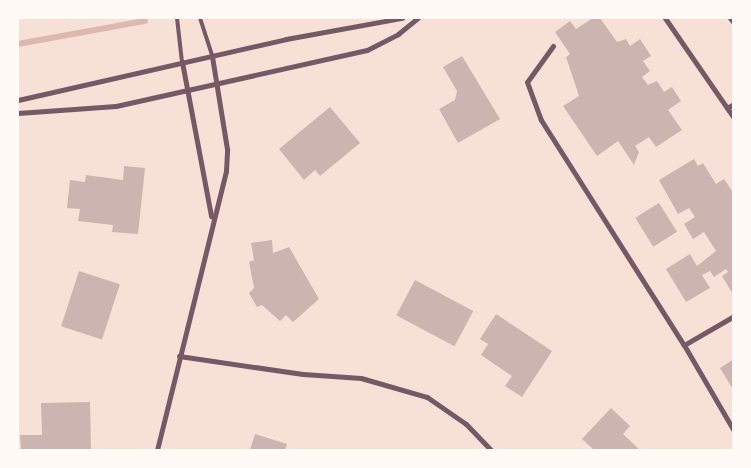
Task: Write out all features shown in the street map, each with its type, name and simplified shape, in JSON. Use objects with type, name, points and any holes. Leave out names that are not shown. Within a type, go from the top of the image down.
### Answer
[{"type":"street","points":[[18,100],[182,62],[402,18]]},
{"type":"street","points":[[18,113],[116,106],[367,50],[398,34],[418,18]]},
{"type":"street","points":[[666,18],[734,118]]},
{"type":"street","points":[[730,18],[734,23]]},
{"type":"street","points":[[553,46],[527,82],[541,120],[684,345],[734,431]]},
{"type":"street","points":[[157,450],[227,149],[212,56]]},
{"type":"street","points":[[182,62],[189,90],[212,220]]},
{"type":"street","points":[[727,108],[734,104]]},
{"type":"street","points":[[684,345],[734,316]]},
{"type":"street","points":[[179,356],[303,374],[361,378],[426,397],[466,424],[491,450]]},
{"type":"lane","points":[[177,18],[182,62]]},
{"type":"lane","points":[[200,18],[212,56]]},
{"type":"building","points":[[593,18],[600,18],[617,42],[626,39],[630,46],[640,39],[651,56],[643,61],[650,71],[642,77],[648,85],[657,81],[664,92],[672,87],[681,101],[668,110],[682,130],[656,147],[649,137],[635,146],[639,152],[634,165],[618,141],[597,156],[563,106],[579,96],[566,57],[570,54],[555,32],[570,21],[576,29]]},
{"type":"building","points":[[462,56],[500,119],[458,143],[439,109],[455,100],[457,91],[443,67]]},
{"type":"building","points":[[330,107],[360,143],[320,176],[315,170],[304,180],[279,149]]},
{"type":"building","points":[[694,159],[698,166],[703,163],[716,184],[724,179],[734,194],[734,296],[722,276],[728,272],[726,269],[714,277],[710,271],[702,275],[710,288],[686,302],[666,269],[690,254],[697,266],[716,251],[704,232],[693,239],[684,224],[695,217],[689,208],[678,214],[659,180]]},
{"type":"building","points":[[124,166],[145,168],[138,234],[112,232],[113,225],[78,221],[80,209],[67,208],[70,180],[85,182],[86,175],[123,180]]},
{"type":"building","points":[[659,203],[677,232],[653,247],[635,218]]},
{"type":"building","points":[[272,240],[273,253],[289,247],[319,299],[293,322],[286,315],[280,321],[262,305],[257,307],[249,293],[254,288],[249,262],[254,260],[251,243]]},
{"type":"building","points":[[79,271],[120,284],[102,339],[61,326]]},
{"type":"building","points":[[415,280],[473,311],[454,346],[396,315]]},
{"type":"building","points":[[496,314],[552,351],[522,397],[505,386],[512,376],[481,355],[488,344],[480,339]]},
{"type":"building","points":[[734,359],[734,391],[720,368]]},
{"type":"building","points":[[90,402],[91,450],[21,450],[20,435],[42,435],[41,403]]},
{"type":"building","points":[[611,408],[630,426],[623,434],[640,450],[594,450],[582,439]]},
{"type":"building","points":[[255,434],[287,444],[285,450],[250,450]]},
{"type":"waterway","points":[[18,44],[145,21]]}]
